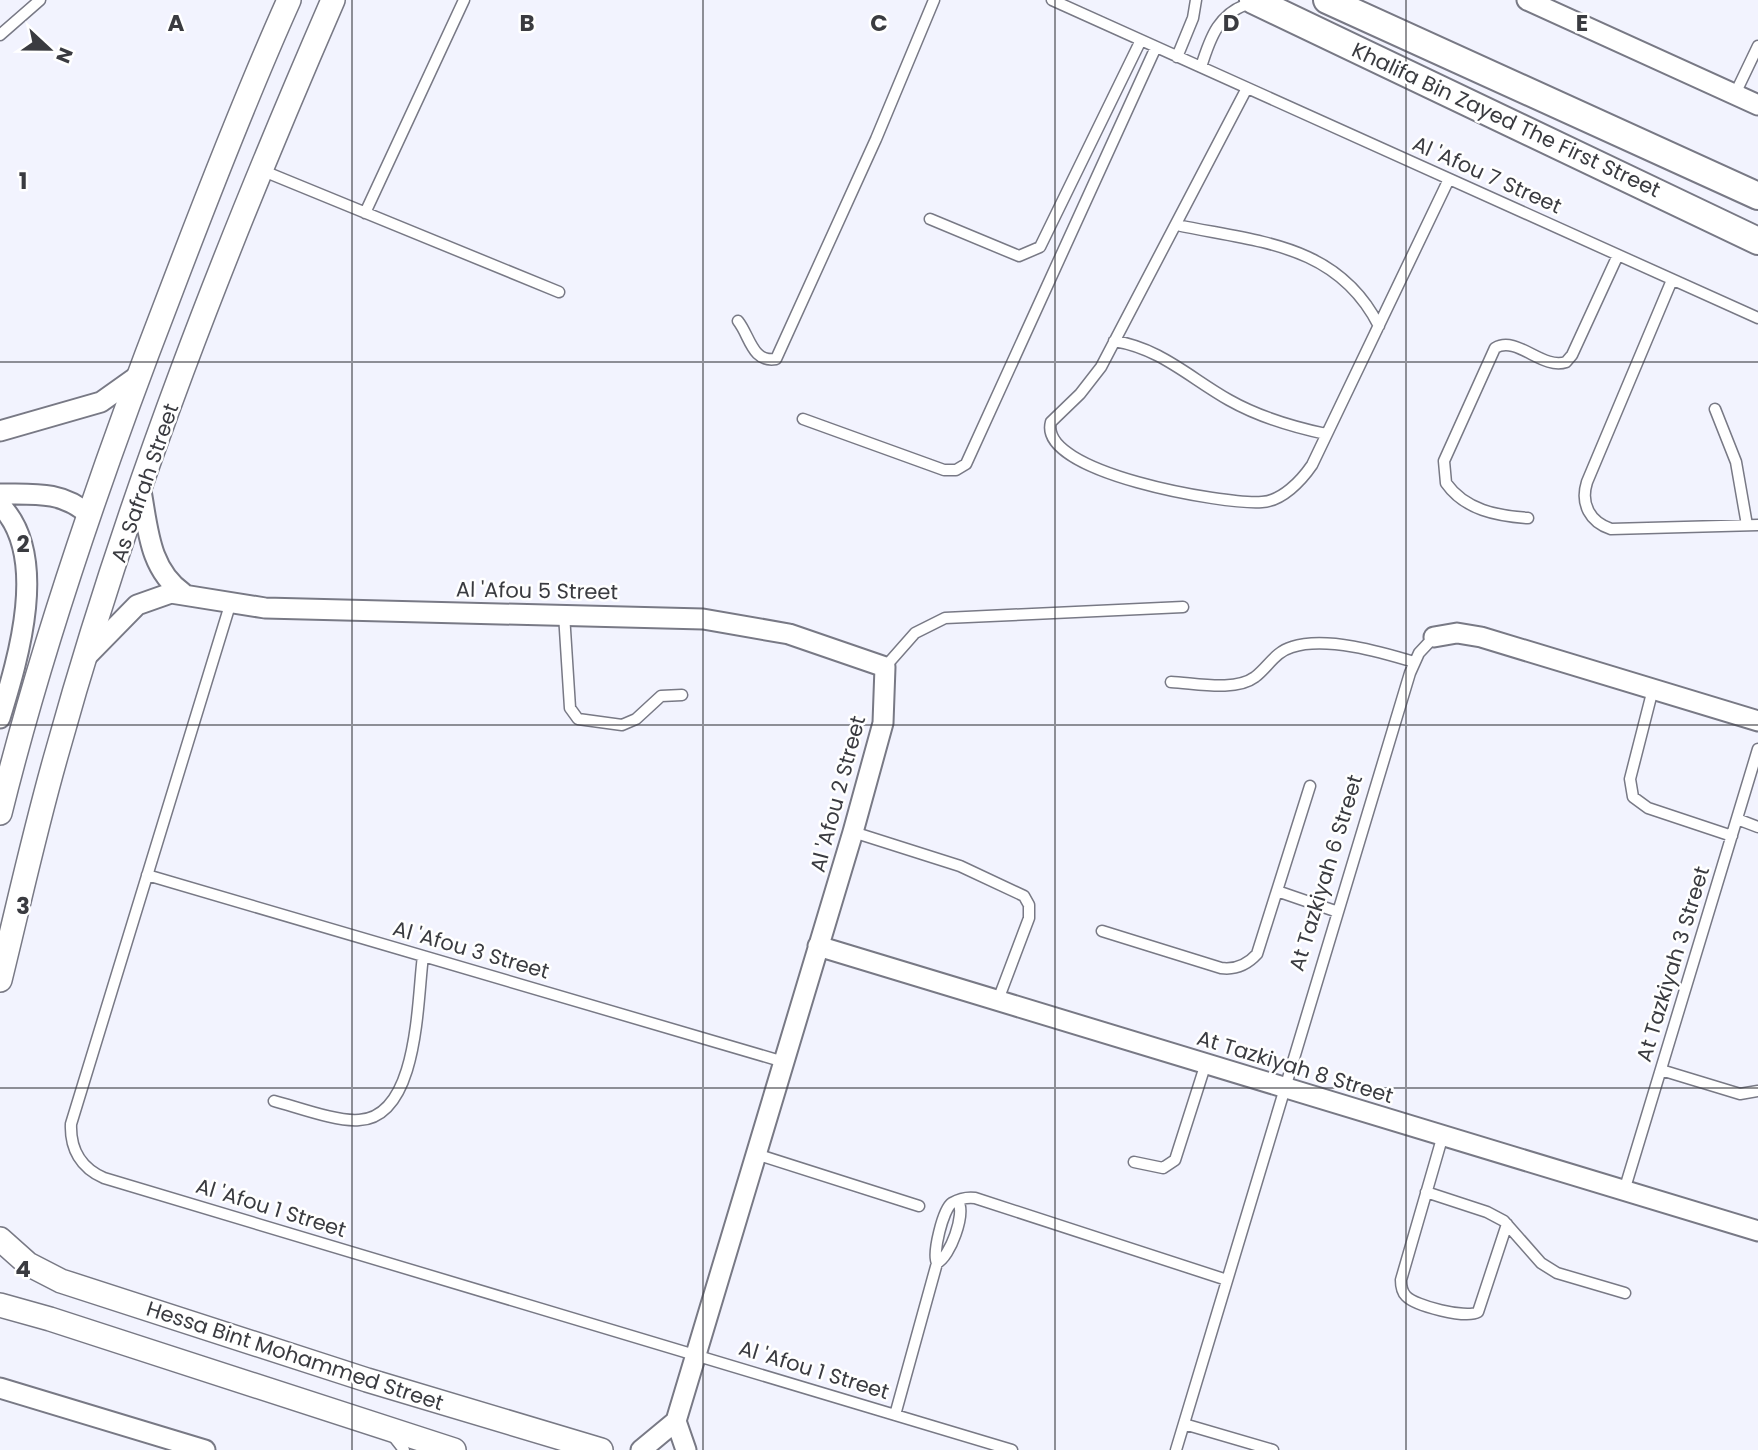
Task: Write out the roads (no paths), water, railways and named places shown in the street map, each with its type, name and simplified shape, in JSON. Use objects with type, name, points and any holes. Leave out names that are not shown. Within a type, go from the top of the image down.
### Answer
[{"type":"main road","name":"Khalifa Bin Zayed The First Street","points":[[1327,0],[1354,7],[1758,195]]},
{"type":"main road","name":"Khalifa Bin Zayed The First Street","points":[[1255,1],[1758,241]]},
{"type":"street","name":"As Safrah Street","points":[[0,813],[18,738],[89,515],[223,155],[289,0]]},
{"type":"street","name":"As Safrah Street","points":[[0,980],[57,749],[141,491],[261,170],[333,0]]},
{"type":"street","points":[[1527,0],[1758,105]]},
{"type":"street","points":[[0,430],[101,402],[139,375]]},
{"type":"street","points":[[141,491],[156,561],[166,579],[183,593]]},
{"type":"street","points":[[0,494],[52,495],[72,502],[89,515]]},
{"type":"street","points":[[0,505],[16,526],[20,538],[25,592],[20,648],[0,718]]},
{"type":"street","name":"Al 'Afou 5 Street","points":[[86,657],[138,605],[159,595],[183,593],[230,605],[289,609],[676,617],[729,622],[789,634],[885,667]]},
{"type":"street","name":"At Tazkiyah 6 Street","points":[[1434,637],[1469,634],[1758,721]]},
{"type":"street","name":"Al 'Afou 2 Street","points":[[676,1421],[883,723],[885,667]]},
{"type":"street","name":"At Tazkiyah 8 Street","points":[[818,946],[1758,1231]]},
{"type":"street","name":"Hessa Bint Mohammed Street","points":[[0,1239],[28,1265],[61,1281],[367,1380],[601,1450]]},
{"type":"street","name":"Hessa Bint Mohammed Street","points":[[0,1306],[50,1319],[454,1450]]},
{"type":"street","points":[[0,1388],[205,1450]]},
{"type":"street","points":[[641,1450],[676,1421],[686,1450]]},
{"type":"lane","points":[[0,35],[40,0]]},
{"type":"lane","points":[[365,213],[464,0]]},
{"type":"lane","points":[[738,321],[746,331],[752,348],[765,359],[776,359],[876,139],[934,0]]},
{"type":"lane","name":"Al 'Afou 7 Street","points":[[1052,0],[1758,318]]},
{"type":"lane","points":[[1177,57],[1193,18],[1196,0]]},
{"type":"lane","points":[[1200,67],[1211,37],[1222,20],[1238,8],[1255,1]]},
{"type":"lane","points":[[930,219],[1019,256],[1040,247],[1141,40]]},
{"type":"lane","points":[[1735,94],[1758,46]]},
{"type":"lane","points":[[803,419],[944,470],[956,470],[966,464],[1156,47]]},
{"type":"lane","points":[[1247,88],[1177,225],[1091,381],[1054,417],[1049,426],[1055,441],[1093,467],[1179,492],[1263,502],[1287,492],[1305,474],[1326,434],[1449,179]]},
{"type":"lane","points":[[261,170],[559,292]]},
{"type":"lane","points":[[1177,225],[1270,244],[1312,257],[1349,283],[1379,326]]},
{"type":"lane","points":[[1528,518],[1495,514],[1464,502],[1446,483],[1444,461],[1495,348],[1508,345],[1553,363],[1566,362],[1618,255]]},
{"type":"lane","points":[[1672,280],[1587,482],[1585,503],[1597,522],[1611,529],[1753,525],[1736,462],[1715,409]]},
{"type":"lane","points":[[1114,341],[1139,346],[1163,357],[1207,388],[1254,413],[1326,434]]},
{"type":"lane","name":"Al 'Afou 1 Street","points":[[230,605],[71,1124],[73,1146],[85,1166],[104,1178],[1012,1450]]},
{"type":"lane","points":[[885,667],[915,633],[944,618],[1183,607]]},
{"type":"lane","points":[[564,614],[570,708],[578,719],[622,725],[636,719],[661,696],[682,695]]},
{"type":"lane","name":"At Tazkiyah 6 Street","points":[[1176,1450],[1414,662],[1434,637]]},
{"type":"lane","points":[[1171,682],[1242,683],[1257,675],[1274,656],[1297,646],[1358,648],[1414,662]]},
{"type":"lane","points":[[1653,689],[1630,779],[1633,797],[1648,808],[1732,836]]},
{"type":"lane","name":"At Tazkiyah 3 Street","points":[[1624,1191],[1758,749]]},
{"type":"lane","points":[[1102,931],[1221,968],[1236,968],[1248,962],[1257,954],[1310,786]]},
{"type":"lane","points":[[1737,819],[1758,827]]},
{"type":"lane","points":[[853,831],[960,866],[1024,896],[1029,905],[1029,918],[998,1000]]},
{"type":"lane","name":"Al 'Afou 3 Street","points":[[147,875],[784,1062]]},
{"type":"lane","points":[[1277,891],[1338,912]]},
{"type":"lane","points":[[274,1101],[361,1121],[377,1115],[393,1102],[404,1081],[411,1048],[423,956]]},
{"type":"lane","points":[[1134,1161],[1163,1168],[1175,1160],[1206,1063]]},
{"type":"lane","points":[[1661,1070],[1740,1094],[1758,1091]]},
{"type":"lane","points":[[1443,1135],[1401,1280],[1404,1293],[1411,1300],[1462,1315],[1478,1312],[1507,1224]]},
{"type":"lane","points":[[756,1154],[919,1206]]},
{"type":"lane","points":[[1426,1192],[1487,1212],[1507,1224],[1548,1268],[1625,1293]]},
{"type":"lane","points":[[895,1415],[937,1263],[945,1257],[961,1214],[958,1201],[975,1198],[1227,1280]]},
{"type":"lane","points":[[1184,1424],[1273,1450]]},
{"type":"lane","points":[[385,1428],[404,1450]]}]
